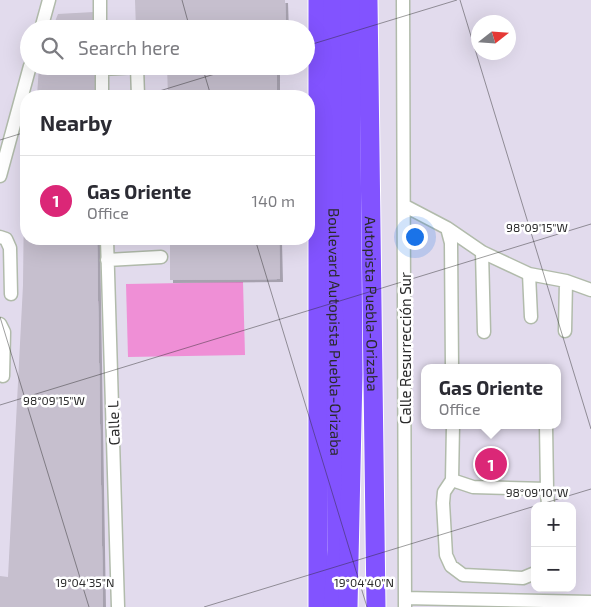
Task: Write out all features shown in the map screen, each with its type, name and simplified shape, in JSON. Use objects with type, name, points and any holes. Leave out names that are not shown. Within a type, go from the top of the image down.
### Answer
[{"type":"highway","points":[[318,0],[318,607]]},
{"type":"highway","points":[[333,0],[342,60]]},
{"type":"highway","points":[[342,60],[350,0]]},
{"type":"highway","name":"Autopista Puebla-Orizaba","points":[[368,0],[376,607]]},
{"type":"highway","name":"Boulevard Autopista Puebla-Orizaba","points":[[333,607],[337,550],[342,60]]},
{"type":"highway","name":"Boulevard Autopista Puebla-Orizaba","points":[[342,60],[353,374],[348,607]]},
{"type":"street","points":[[43,20],[48,0]]},
{"type":"street","points":[[100,0],[100,20]]},
{"type":"street","name":"Calle Resurrección Sur","points":[[402,0],[405,206],[405,602]]},
{"type":"street","points":[[23,90],[28,75]]},
{"type":"street","points":[[102,75],[102,90]]},
{"type":"street","points":[[137,75],[138,90]]},
{"type":"street","points":[[0,176],[20,103]]},
{"type":"street","points":[[405,206],[447,228],[482,252],[529,274],[566,281],[591,290]]},
{"type":"street","points":[[447,228],[451,243],[452,364]]},
{"type":"street","points":[[0,237],[6,239],[10,248],[5,279],[11,294]]},
{"type":"street","name":"Calle L","points":[[107,245],[118,607]]},
{"type":"street","points":[[482,252],[484,332]]},
{"type":"street","points":[[108,260],[160,258]]},
{"type":"street","points":[[529,274],[531,316]]},
{"type":"street","points":[[565,331],[566,281]]},
{"type":"street","points":[[0,324],[4,332],[3,376]]},
{"type":"street","points":[[453,429],[452,480],[444,492],[443,503],[446,555],[451,566],[463,575],[523,578],[531,575]]},
{"type":"street","points":[[546,429],[548,502]]},
{"type":"street","points":[[452,480],[473,487],[547,489]]},
{"type":"street","points":[[405,602],[591,602]]},
{"type":"shaded area","points":[[243,282],[245,355],[128,357],[126,284]]},
{"type":"building","points":[[135,0],[285,0],[286,20],[136,20]]},
{"type":"building","points":[[94,12],[94,20],[56,20],[58,14]]},
{"type":"building","points":[[38,75],[95,75],[95,90],[37,90]]},
{"type":"building","points":[[167,75],[277,75],[277,90],[168,90]]},
{"type":"building","points":[[23,245],[97,245],[103,607],[0,607],[0,576],[8,577]]},
{"type":"building","points":[[170,245],[279,245],[280,279],[170,280]]},
{"type":"place","name":"Gas Oriente","points":[[491,464]]}]
